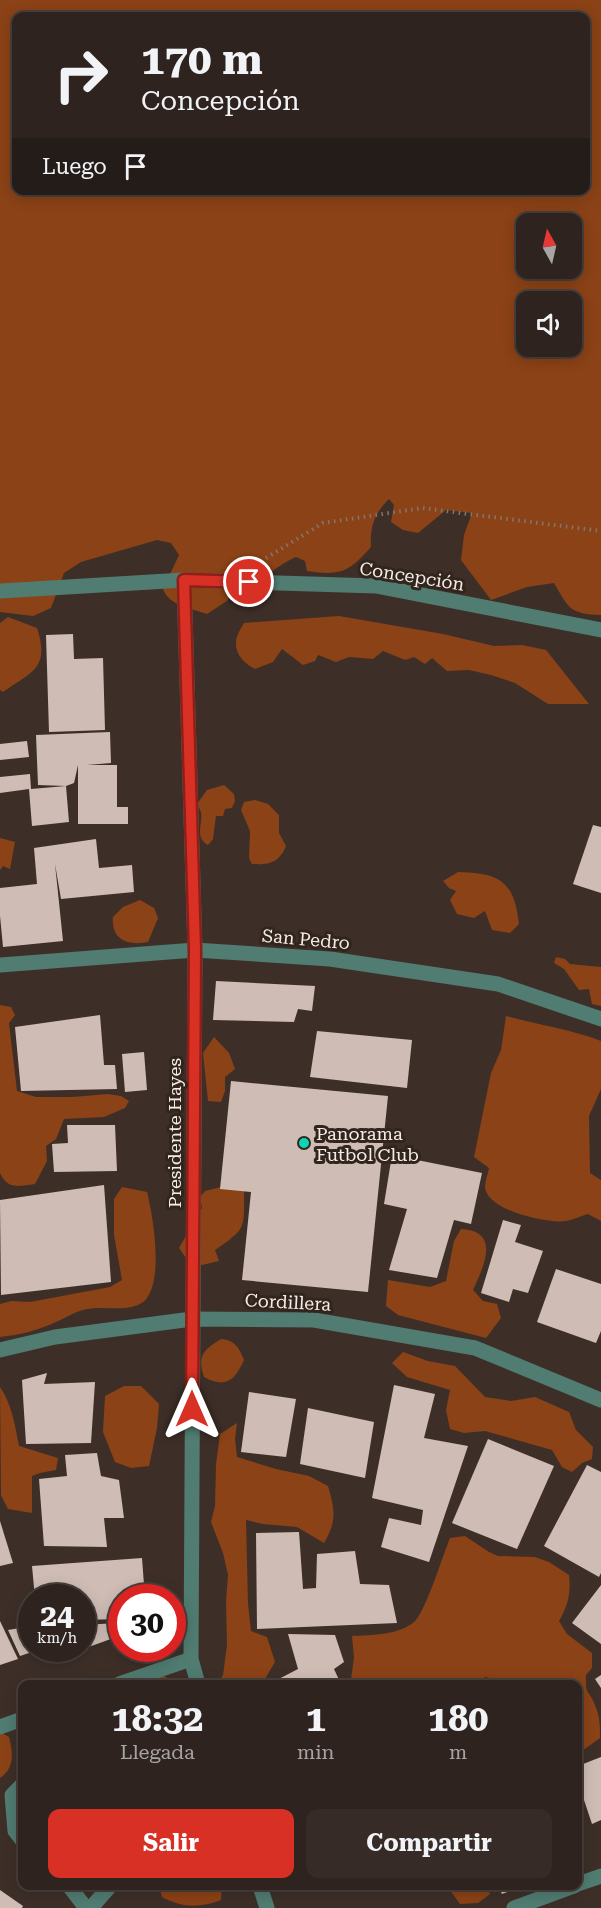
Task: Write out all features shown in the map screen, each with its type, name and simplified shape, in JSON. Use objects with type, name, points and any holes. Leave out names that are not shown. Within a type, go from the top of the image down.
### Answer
[{"type":"street","name":"Concepción","points":[[0,591],[184,580],[376,586],[601,630]]},
{"type":"street","name":"Presidente Hayes","points":[[184,580],[195,950],[190,1659],[197,1680]]},
{"type":"street","name":"San Pedro","points":[[0,965],[195,950],[330,959],[498,984],[601,1019]]},
{"type":"street","name":"Cordillera","points":[[0,1350],[55,1337],[192,1318],[314,1320],[476,1348],[601,1400]]},
{"type":"street","points":[[130,1680],[190,1659]]},
{"type":"street","points":[[0,1727],[18,1720]]},
{"type":"street","points":[[12,1793],[15,1831],[18,1835]]},
{"type":"street","points":[[582,1883],[601,1876]]},
{"type":"street","points":[[72,1890],[86,1908]]},
{"type":"street","points":[[91,1908],[107,1890]]},
{"type":"street","points":[[261,1890],[267,1908]]},
{"type":"street","points":[[514,1908],[563,1890]]},
{"type":"path","points":[[228,581],[323,523],[422,508],[601,531]]},
{"type":"shaded area","points":[[0,0],[601,0],[601,615],[576,611],[563,599],[554,583],[527,587],[491,600],[461,560],[464,535],[472,513],[446,510],[418,533],[403,530],[391,522],[394,505],[389,499],[374,521],[371,547],[344,570],[328,573],[307,571],[305,561],[296,557],[271,572],[255,586],[234,590],[227,601],[207,614],[181,606],[166,595],[163,589],[179,555],[171,543],[157,540],[81,562],[64,573],[51,608],[33,616],[0,612]]},
{"type":"shaded area","points":[[339,616],[443,634],[494,646],[522,645],[546,650],[589,704],[548,704],[515,683],[469,670],[447,671],[432,658],[425,664],[414,657],[405,660],[383,651],[373,659],[349,657],[336,662],[318,655],[315,661],[303,665],[282,649],[273,662],[255,669],[244,662],[237,651],[236,640],[244,623]]},
{"type":"shaded area","points":[[8,617],[37,628],[41,641],[41,652],[36,667],[3,692],[0,690],[0,623]]},
{"type":"shaded area","points":[[224,785],[234,794],[235,801],[232,808],[225,809],[223,816],[216,816],[213,839],[208,845],[201,838],[201,813],[197,804],[207,790]]},
{"type":"shaded area","points":[[255,800],[268,804],[279,815],[279,833],[286,846],[277,859],[264,864],[252,864],[249,858],[250,831],[241,810],[244,802]]},
{"type":"shaded area","points":[[0,838],[15,842],[10,869],[3,866],[0,870]]},
{"type":"shaded area","points":[[458,872],[485,874],[502,882],[509,889],[517,909],[519,924],[510,933],[492,930],[485,911],[474,918],[457,914],[450,900],[456,891],[449,888],[443,881]]},
{"type":"shaded area","points":[[140,900],[154,908],[158,918],[148,942],[134,943],[122,940],[115,931],[113,917],[123,907]]},
{"type":"shaded area","points":[[556,957],[565,959],[570,964],[601,967],[601,1006],[592,1004],[589,989],[579,990],[564,969],[554,963]]},
{"type":"shaded area","points":[[0,1005],[11,1007],[15,1015],[9,1023],[17,1091],[36,1097],[108,1094],[121,1096],[129,1101],[125,1108],[104,1117],[64,1119],[56,1139],[46,1146],[47,1161],[35,1184],[14,1186],[6,1182],[0,1173]]},
{"type":"shaded area","points":[[506,1016],[578,1033],[601,1041],[601,1089],[589,1116],[590,1173],[601,1180],[601,1221],[588,1214],[566,1221],[532,1218],[506,1209],[488,1195],[485,1182],[489,1168],[474,1157],[491,1073],[501,1050]]},
{"type":"shaded area","points":[[214,1037],[229,1053],[235,1069],[225,1077],[225,1091],[221,1102],[208,1101],[203,1053]]},
{"type":"shaded area","points":[[225,1186],[244,1191],[244,1213],[241,1226],[233,1237],[215,1250],[219,1261],[202,1265],[188,1261],[179,1248],[202,1208],[200,1197],[205,1191]]},
{"type":"shaded area","points":[[122,1187],[147,1192],[150,1203],[156,1253],[152,1286],[147,1298],[131,1307],[83,1310],[37,1329],[0,1337],[0,1304],[11,1301],[30,1302],[110,1287],[122,1280],[114,1235],[114,1199]]},
{"type":"shaded area","points":[[461,1229],[474,1231],[482,1236],[485,1243],[484,1262],[473,1290],[483,1301],[497,1304],[501,1318],[486,1338],[398,1315],[386,1306],[388,1280],[430,1287],[446,1281],[454,1241]]},
{"type":"shaded area","points":[[221,1339],[236,1345],[244,1360],[233,1377],[224,1382],[218,1382],[204,1377],[201,1364],[206,1350]]},
{"type":"shaded area","points":[[403,1352],[428,1361],[455,1366],[485,1397],[511,1401],[535,1397],[569,1412],[576,1430],[593,1447],[592,1459],[582,1463],[572,1472],[562,1467],[552,1450],[485,1431],[464,1433],[450,1429],[446,1410],[450,1390],[407,1377],[392,1363]]},
{"type":"shaded area","points":[[124,1386],[141,1386],[159,1404],[157,1428],[149,1466],[131,1468],[115,1462],[103,1432],[105,1396]]},
{"type":"shaded area","points":[[0,1387],[10,1408],[19,1446],[58,1458],[56,1470],[32,1476],[32,1513],[8,1509],[1,1495]]},
{"type":"shaded area","points":[[237,1423],[235,1439],[237,1457],[309,1476],[328,1486],[332,1502],[333,1522],[324,1543],[297,1527],[246,1520],[251,1631],[267,1637],[275,1662],[264,1680],[220,1680],[227,1645],[228,1575],[223,1553],[211,1522],[215,1506],[216,1464],[220,1434]]},
{"type":"shaded area","points":[[465,1536],[498,1556],[535,1557],[549,1562],[569,1575],[568,1599],[559,1621],[567,1634],[592,1653],[592,1668],[586,1675],[586,1686],[597,1709],[600,1725],[600,1738],[582,1751],[582,1680],[499,1680],[485,1677],[480,1680],[351,1679],[354,1658],[352,1636],[394,1632],[415,1621],[429,1594],[450,1538]]},
{"type":"shaded area","points":[[144,1668],[169,1680],[114,1680]]},
{"type":"shaded area","points":[[0,1732],[9,1737],[12,1759],[5,1774],[0,1778]]},
{"type":"shaded area","points":[[160,1890],[222,1890],[221,1900],[198,1905],[184,1905],[162,1897]]},
{"type":"shaded area","points":[[450,1890],[488,1890],[490,1894],[478,1903],[460,1904]]},
{"type":"building","points":[[73,634],[74,659],[103,658],[105,730],[49,732],[46,635]]},
{"type":"building","points":[[110,732],[111,763],[87,765],[117,765],[117,807],[128,807],[128,824],[78,824],[78,765],[74,783],[66,786],[38,785],[36,735]]},
{"type":"building","points":[[27,741],[29,757],[0,760],[0,744]]},
{"type":"building","points":[[30,774],[31,789],[66,786],[69,822],[32,826],[29,789],[0,793],[0,777]]},
{"type":"building","points":[[593,825],[601,827],[601,893],[573,884]]},
{"type":"building","points":[[96,839],[99,868],[132,865],[134,892],[61,899],[55,864],[63,941],[3,947],[0,888],[37,884],[34,848]]},
{"type":"building","points":[[216,981],[315,986],[312,1011],[298,1009],[294,1022],[213,1020]]},
{"type":"building","points":[[100,1015],[104,1065],[115,1065],[117,1089],[21,1091],[15,1027]]},
{"type":"building","points":[[317,1031],[412,1040],[407,1088],[310,1077]]},
{"type":"building","points":[[144,1052],[147,1090],[125,1092],[122,1054]]},
{"type":"building","name":"Panorama Futbol Club","points":[[231,1081],[388,1096],[368,1292],[242,1280],[251,1192],[220,1189]]},
{"type":"building","points":[[67,1125],[115,1125],[117,1171],[54,1172],[52,1144],[68,1143]]},
{"type":"building","points":[[392,1155],[482,1173],[471,1224],[454,1220],[437,1278],[389,1270],[407,1209],[384,1204]]},
{"type":"building","points":[[104,1185],[111,1282],[1,1295],[0,1200]]},
{"type":"building","points":[[503,1220],[521,1225],[515,1242],[543,1251],[528,1293],[513,1289],[509,1302],[481,1293]]},
{"type":"building","points":[[556,1269],[601,1284],[601,1331],[596,1343],[537,1322]]},
{"type":"building","points":[[47,1373],[44,1384],[95,1382],[91,1443],[26,1444],[22,1380]]},
{"type":"building","points":[[394,1385],[435,1394],[424,1438],[468,1446],[429,1562],[381,1547],[389,1518],[421,1525],[423,1510],[372,1498]]},
{"type":"building","points":[[249,1392],[296,1399],[286,1457],[241,1452]]},
{"type":"building","points":[[308,1408],[374,1422],[365,1478],[300,1464]]},
{"type":"building","points":[[488,1439],[554,1466],[517,1549],[452,1523]]},
{"type":"building","points":[[97,1453],[101,1476],[119,1480],[124,1518],[104,1518],[107,1547],[44,1546],[39,1479],[67,1476],[65,1455]]},
{"type":"building","points":[[587,1465],[601,1472],[601,1573],[599,1577],[544,1546]]},
{"type":"building","points":[[0,1521],[13,1563],[0,1566]]},
{"type":"building","points":[[299,1532],[303,1589],[316,1588],[317,1554],[355,1551],[360,1584],[389,1585],[397,1623],[257,1629],[256,1533]]},
{"type":"building","points":[[142,1558],[144,1584],[108,1584],[108,1619],[96,1620],[96,1584],[34,1584],[32,1566]]},
{"type":"building","points":[[601,1585],[601,1644],[572,1623]]},
{"type":"building","points":[[0,1621],[18,1659],[0,1665]]},
{"type":"building","points":[[96,1624],[108,1624],[108,1640],[96,1644]]},
{"type":"building","points":[[18,1628],[18,1652],[8,1630]]},
{"type":"building","points":[[288,1634],[335,1635],[344,1662],[334,1669],[339,1680],[277,1680],[298,1669]]},
{"type":"building","points":[[601,1675],[601,1688],[595,1679]]},
{"type":"building","points":[[601,1757],[601,1820],[592,1824],[582,1794],[582,1764]]},
{"type":"building","points":[[0,1890],[23,1906],[22,1908],[0,1908]]},
{"type":"building","points":[[500,1890],[512,1890],[502,1894]]},
{"type":"place","name":"Panorama Futbol Club","points":[[304,1143]]},
{"type":"route","points":[[192,1409],[195,950],[184,580],[249,582]]}]
